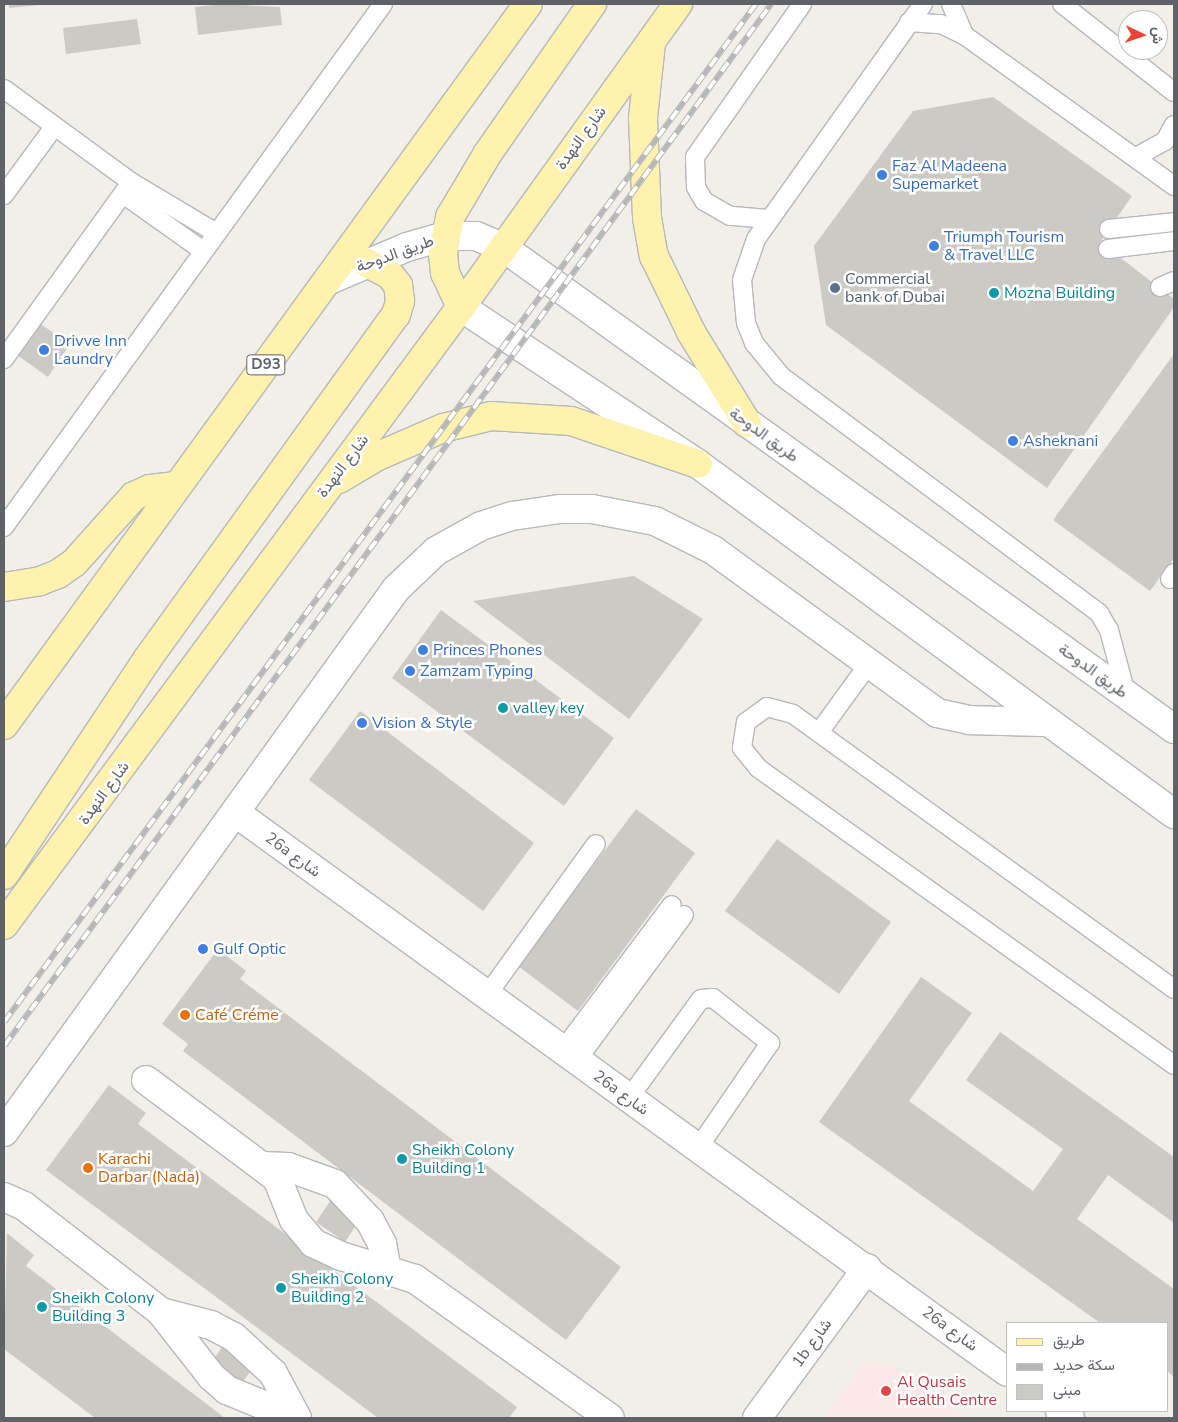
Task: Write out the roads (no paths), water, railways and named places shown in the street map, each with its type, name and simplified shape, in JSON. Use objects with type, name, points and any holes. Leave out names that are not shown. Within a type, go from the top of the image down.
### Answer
[{"type":"main road","name":"D93","points":[[4,726],[176,486],[329,280],[528,4]]},
{"type":"main road","points":[[461,307],[445,273],[445,236],[450,217],[488,153],[592,4]]},
{"type":"main road","name":"شارع النهدة","points":[[4,925],[461,307],[678,4]]},
{"type":"main road","points":[[651,41],[643,118],[647,218],[654,256],[692,332],[747,423]]},
{"type":"main road","points":[[4,876],[146,661],[396,315],[400,301],[398,285],[390,275],[367,263]]},
{"type":"main road","points":[[327,487],[376,457],[443,428],[491,416],[572,421],[698,464]]},
{"type":"main road","points":[[4,587],[40,581],[58,574],[74,563],[134,496],[150,489],[176,486]]},
{"type":"street","name":"طريق الدوحة","points":[[329,280],[367,263],[445,236],[476,236],[504,248],[1174,728]]},
{"type":"street","points":[[461,307],[698,464],[1174,814]]},
{"type":"street","points":[[4,1132],[396,589],[414,569],[460,537],[512,516],[592,509],[656,521],[714,550],[923,705],[953,718],[1048,722]]},
{"type":"street","name":"26a شارع","points":[[236,813],[698,1148],[867,1268],[1006,1371]]},
{"type":"street","points":[[146,1080],[262,1166],[283,1186],[294,1220],[313,1243],[341,1256],[387,1269],[427,1286],[610,1418]]},
{"type":"street","points":[[262,1166],[288,1167],[335,1184],[370,1221],[382,1244],[387,1269]]},
{"type":"street","points":[[4,1197],[24,1206],[161,1312],[212,1377],[227,1390],[296,1418]]},
{"type":"street","name":"1b شارع","points":[[757,1418],[867,1268]]},
{"type":"street","points":[[161,1312],[211,1325],[234,1337],[272,1373],[296,1418]]},
{"type":"lane","points":[[4,527],[215,232],[383,4]]},
{"type":"lane","points":[[768,219],[730,216],[704,201],[694,179],[695,156],[802,4]]},
{"type":"lane","points":[[923,4],[768,219],[747,259],[742,280],[746,323],[766,360],[780,376],[1092,606],[1109,630],[1126,694]]},
{"type":"lane","points":[[951,4],[964,35]]},
{"type":"lane","points":[[1062,4],[1174,92]]},
{"type":"lane","points":[[909,22],[940,24],[964,35],[1174,186]]},
{"type":"lane","points":[[4,89],[54,127],[202,250]]},
{"type":"lane","points":[[1136,157],[1165,141],[1174,125]]},
{"type":"lane","points":[[4,195],[54,127]]},
{"type":"lane","points":[[127,188],[215,232]]},
{"type":"lane","points":[[4,359],[127,188]]},
{"type":"lane","points":[[1109,230],[1174,222]]},
{"type":"lane","points":[[1108,249],[1174,241]]},
{"type":"lane","points":[[820,731],[868,666]]},
{"type":"lane","points":[[1174,989],[820,731],[781,708],[767,707],[746,722],[742,748],[758,768],[1174,1065]]},
{"type":"lane","points":[[482,992],[591,842]]},
{"type":"lane","points":[[570,1055],[678,910]]},
{"type":"lane","points":[[629,1098],[701,999],[713,998],[770,1043],[698,1148]]},
{"type":"railway","points":[[4,1022],[756,4]]},
{"type":"railway","points":[[4,1046],[771,4]]},
{"type":"place","name":"Faz Al Madeena Supemarket","points":[[882,175]]},
{"type":"place","name":"Triumph Tourism & Travel LLC","points":[[934,246]]},
{"type":"place","name":"Commercial bank of Dubai","points":[[835,288]]},
{"type":"place","name":"Mozna Building","points":[[994,293]]},
{"type":"place","name":"Drivve Inn Laundry","points":[[44,350]]},
{"type":"place","name":"Asheknani","points":[[1013,441]]},
{"type":"place","name":"Princes Phones","points":[[423,650]]},
{"type":"place","name":"Zamzam Typing","points":[[410,671]]},
{"type":"place","name":"valley key","points":[[503,708]]},
{"type":"place","name":"Vision & Style","points":[[362,723]]},
{"type":"place","name":"Gulf Optic","points":[[203,949]]},
{"type":"place","name":"Café Créme","points":[[185,1015]]},
{"type":"place","name":"Sheikh Colony Building 1","points":[[402,1159]]},
{"type":"place","name":"Karachi Darbar (Nada)","points":[[88,1168]]},
{"type":"place","name":"Sheikh Colony Building 2","points":[[281,1288]]},
{"type":"place","name":"Sheikh Colony Building 3","points":[[42,1307]]},
{"type":"place","name":"Al Qusais Health Centre","points":[[886,1391]]}]
